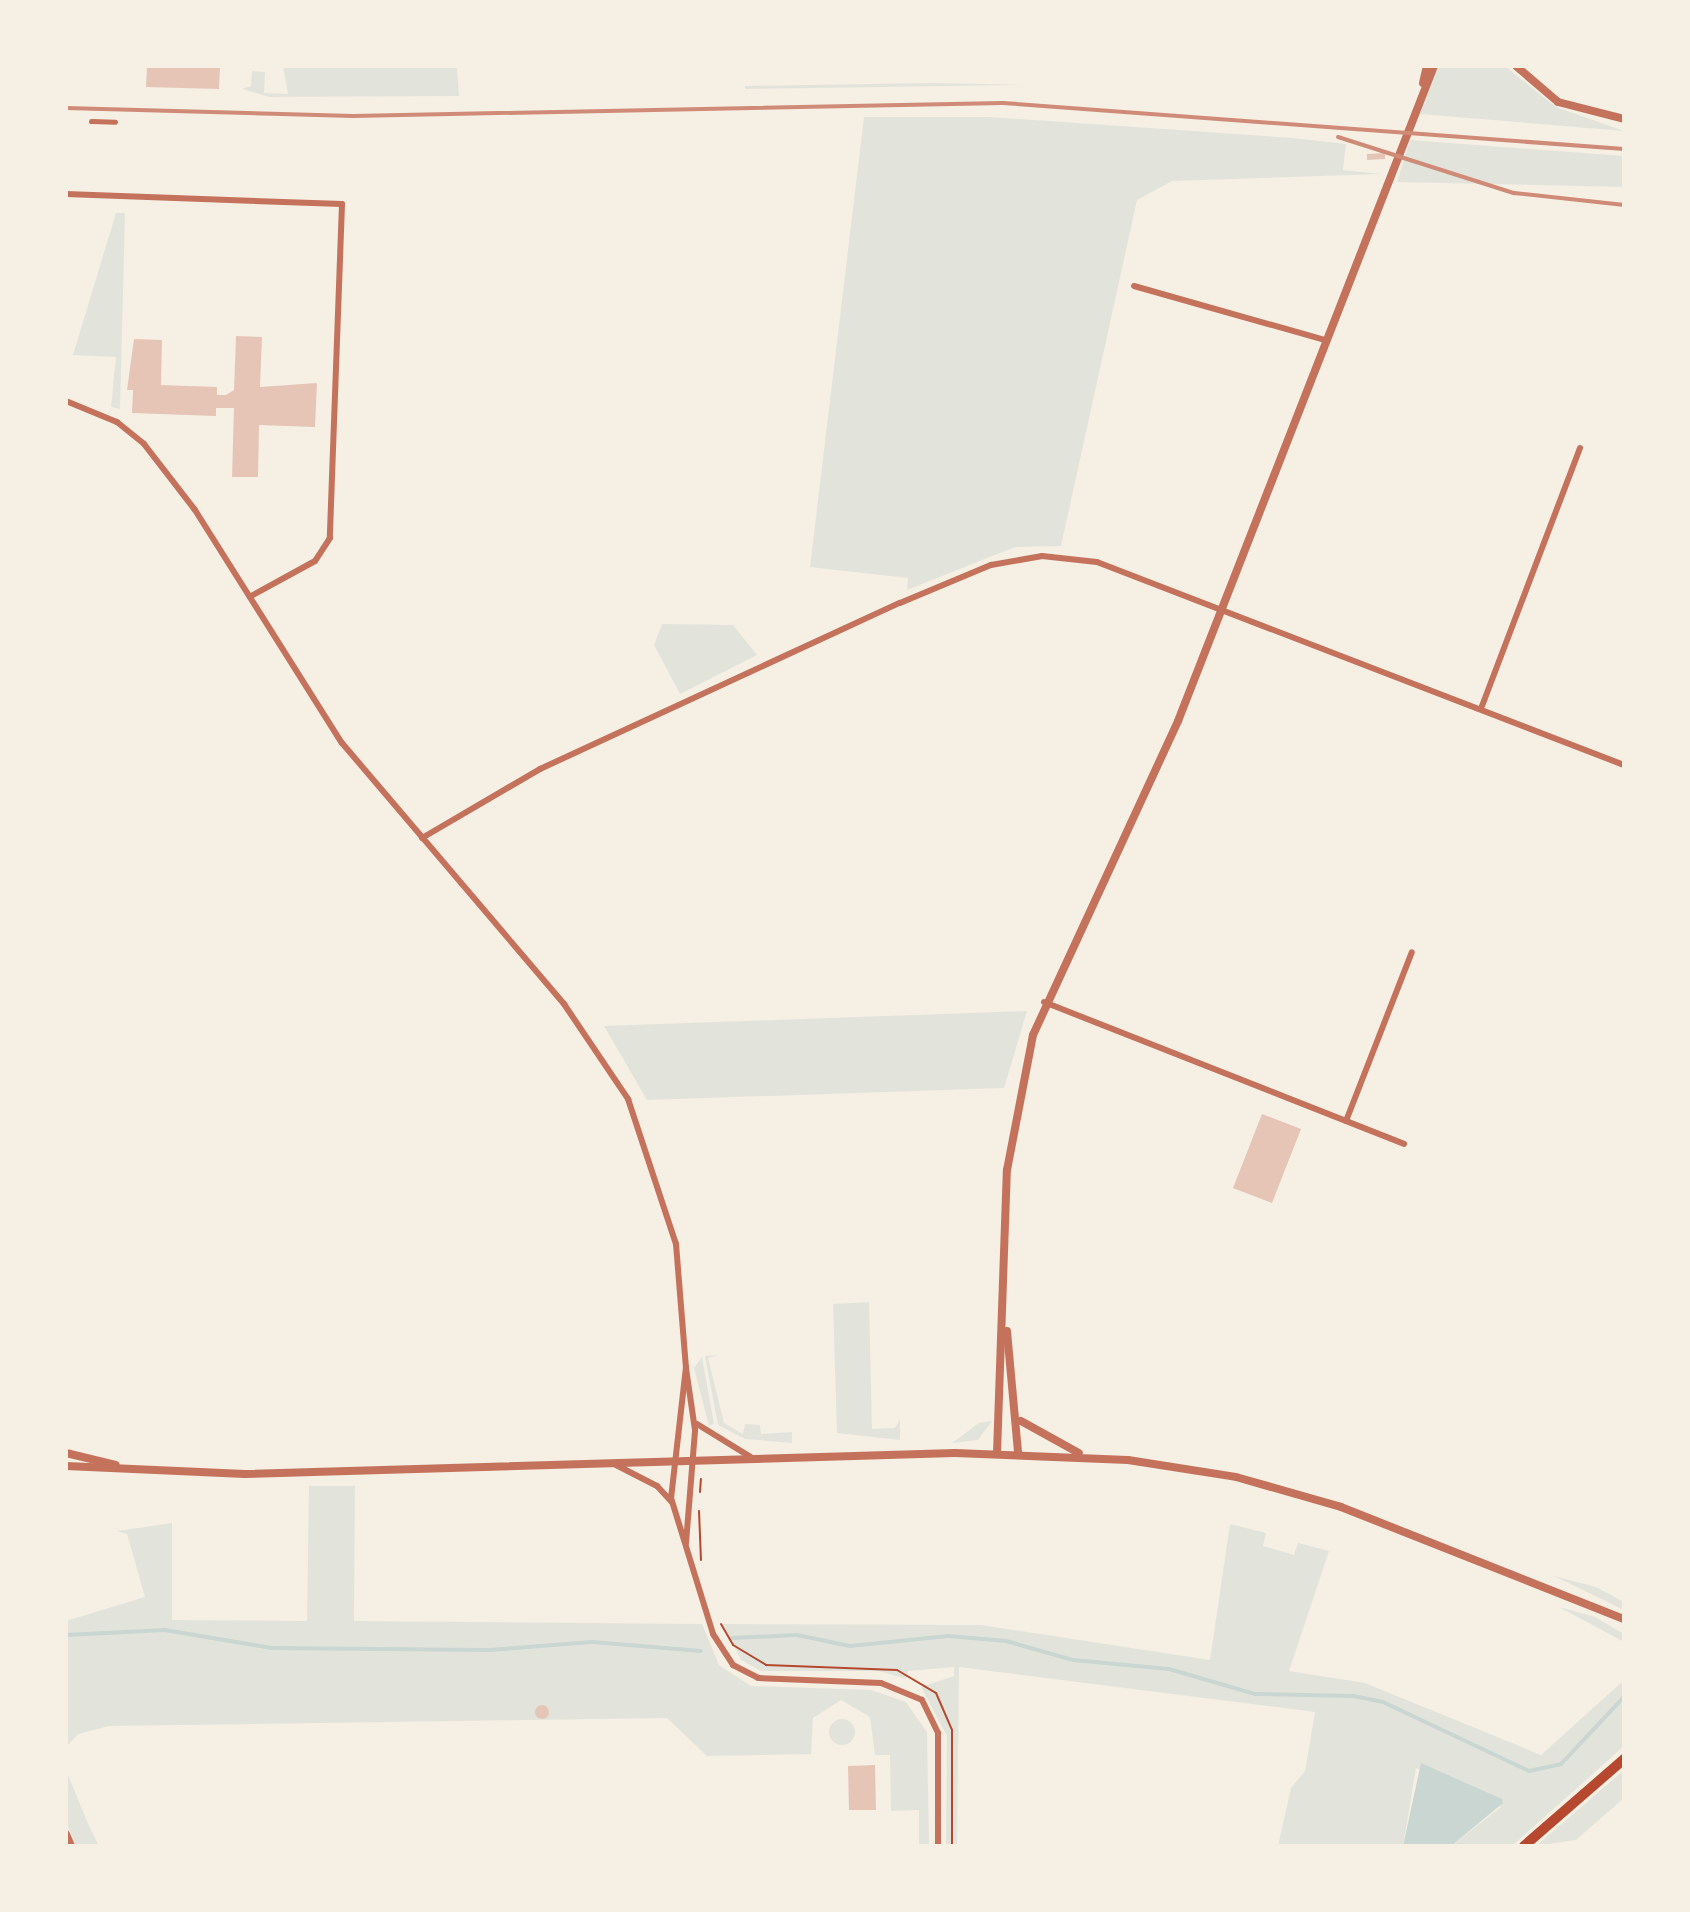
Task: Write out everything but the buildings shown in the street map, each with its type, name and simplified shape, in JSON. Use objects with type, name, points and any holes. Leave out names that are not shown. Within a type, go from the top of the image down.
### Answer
[{"type":"main road","points":[[1524,1846],[1624,1759]]},
{"type":"street","points":[[1418,103],[1427,66]]},
{"type":"street","points":[[997,1453],[1013,1120],[1044,1002],[1159,764],[1223,609],[1434,66]]},
{"type":"street","points":[[1517,69],[1558,102],[1624,119]]},
{"type":"street","points":[[91,121],[115,122]]},
{"type":"street","points":[[66,194],[342,204],[330,538],[315,561],[251,596]]},
{"type":"street","points":[[1134,286],[1325,340]]},
{"type":"street","points":[[66,401],[117,422],[144,444],[251,596],[342,743],[564,1004],[628,1099],[676,1244],[686,1367],[695,1421],[686,1547]]},
{"type":"street","points":[[1482,706],[1580,448]]},
{"type":"street","points":[[422,838],[540,769],[991,565],[1073,557],[1223,609],[1482,706],[1624,765]]},
{"type":"street","points":[[1346,1121],[1412,952]]},
{"type":"street","points":[[1044,1002],[1404,1144]]},
{"type":"street","points":[[1005,1313],[1021,1421],[1018,1453]]},
{"type":"street","points":[[686,1367],[672,1463],[672,1502],[718,1645],[745,1672],[774,1681],[881,1683],[922,1700],[938,1733],[938,1846]]},
{"type":"street","points":[[695,1421],[754,1459]]},
{"type":"street","points":[[1021,1421],[1087,1456]]},
{"type":"street","points":[[66,1453],[132,1469]]},
{"type":"street","points":[[66,1466],[245,1474],[997,1453],[1087,1456],[1286,1489],[1406,1529],[1622,1620]]},
{"type":"street","points":[[616,1465],[672,1502]]},
{"type":"street","points":[[66,1834],[71,1846]]},
{"type":"path","points":[[702,1481],[705,1575]]},
{"type":"path","points":[[719,1621],[733,1645],[766,1665],[897,1670],[936,1693],[952,1730],[952,1846]]},
{"type":"shaded area","points":[[283,66],[457,66],[459,96],[270,97],[242,89],[251,86],[252,71],[265,72],[264,93],[288,94]]},
{"type":"shaded area","points":[[1439,66],[1505,66],[1556,107],[1624,131],[1420,114]]},
{"type":"shaded area","points":[[930,83],[1025,85],[745,89],[745,86]]},
{"type":"shaded area","points":[[864,117],[989,117],[1293,138],[1346,144],[1343,170],[1381,174],[1172,181],[1137,200],[1061,546],[1015,547],[907,590],[908,578],[810,567]]},
{"type":"shaded area","points":[[1410,140],[1624,156],[1624,187],[1397,182]]},
{"type":"shaded area","points":[[116,213],[125,213],[120,409],[111,407],[116,357],[73,355]]},
{"type":"shaded area","points":[[662,624],[733,625],[757,655],[680,694],[654,645]]},
{"type":"shaded area","points":[[1027,1011],[1004,1088],[647,1100],[604,1026]]},
{"type":"shaded area","points":[[869,1302],[872,1429],[895,1428],[900,1419],[900,1440],[837,1433],[833,1304]]},
{"type":"shaded area","points":[[719,1355],[708,1358],[724,1423],[743,1434],[745,1424],[760,1425],[761,1434],[792,1432],[792,1443],[745,1439],[718,1425],[705,1356]]},
{"type":"shaded area","points":[[702,1357],[714,1424],[709,1426],[694,1368]]},
{"type":"shaded area","points":[[992,1421],[978,1440],[952,1443],[979,1423]]},
{"type":"shaded area","points":[[309,1486],[355,1486],[354,1621],[702,1624],[719,1665],[751,1686],[871,1690],[906,1702],[927,1732],[929,1846],[919,1846],[919,1810],[891,1811],[890,1755],[875,1755],[870,1717],[841,1700],[813,1718],[811,1754],[707,1756],[667,1718],[109,1726],[78,1734],[66,1747],[66,1621],[145,1597],[127,1534],[117,1531],[172,1523],[172,1620],[307,1621]]},
{"type":"shaded area","points":[[1230,1524],[1266,1533],[1263,1546],[1294,1555],[1298,1543],[1329,1551],[1289,1671],[1365,1683],[1541,1755],[1624,1680],[1624,1746],[1512,1846],[1451,1846],[1501,1807],[1416,1768],[1403,1846],[1278,1846],[1291,1788],[1305,1771],[1315,1712],[959,1667],[957,1846],[946,1846],[947,1736],[921,1687],[954,1676],[954,1667],[908,1671],[906,1679],[879,1671],[761,1671],[741,1660],[723,1624],[981,1625],[1210,1660]]},
{"type":"shaded area","points":[[1554,1576],[1596,1587],[1624,1602],[1624,1610]]},
{"type":"shaded area","points":[[1559,1607],[1595,1617],[1624,1634],[1624,1642]]},
{"type":"shaded area","points":[[842,1719],[851,1723],[855,1732],[851,1741],[842,1745],[833,1741],[829,1732],[833,1723]]},
{"type":"shaded area","points":[[1421,1763],[1502,1799],[1503,1803],[1451,1846],[1403,1846]]},
{"type":"shaded area","points":[[66,1770],[99,1846],[76,1846],[66,1821]]},
{"type":"shaded area","points":[[1624,1770],[1624,1798],[1576,1840],[1536,1846]]},
{"type":"waterway","points":[[66,1635],[165,1630],[271,1648],[490,1650],[592,1642],[701,1651]]},
{"type":"waterway","points":[[732,1638],[797,1635],[850,1646],[948,1636],[1006,1641],[1073,1660],[1169,1669],[1255,1694],[1353,1696],[1383,1702],[1529,1771],[1561,1764],[1624,1697]]},
{"type":"railway","points":[[66,108],[353,116],[1003,103],[1624,149]]},
{"type":"railway","points":[[1338,137],[1514,193],[1624,205]]}]
